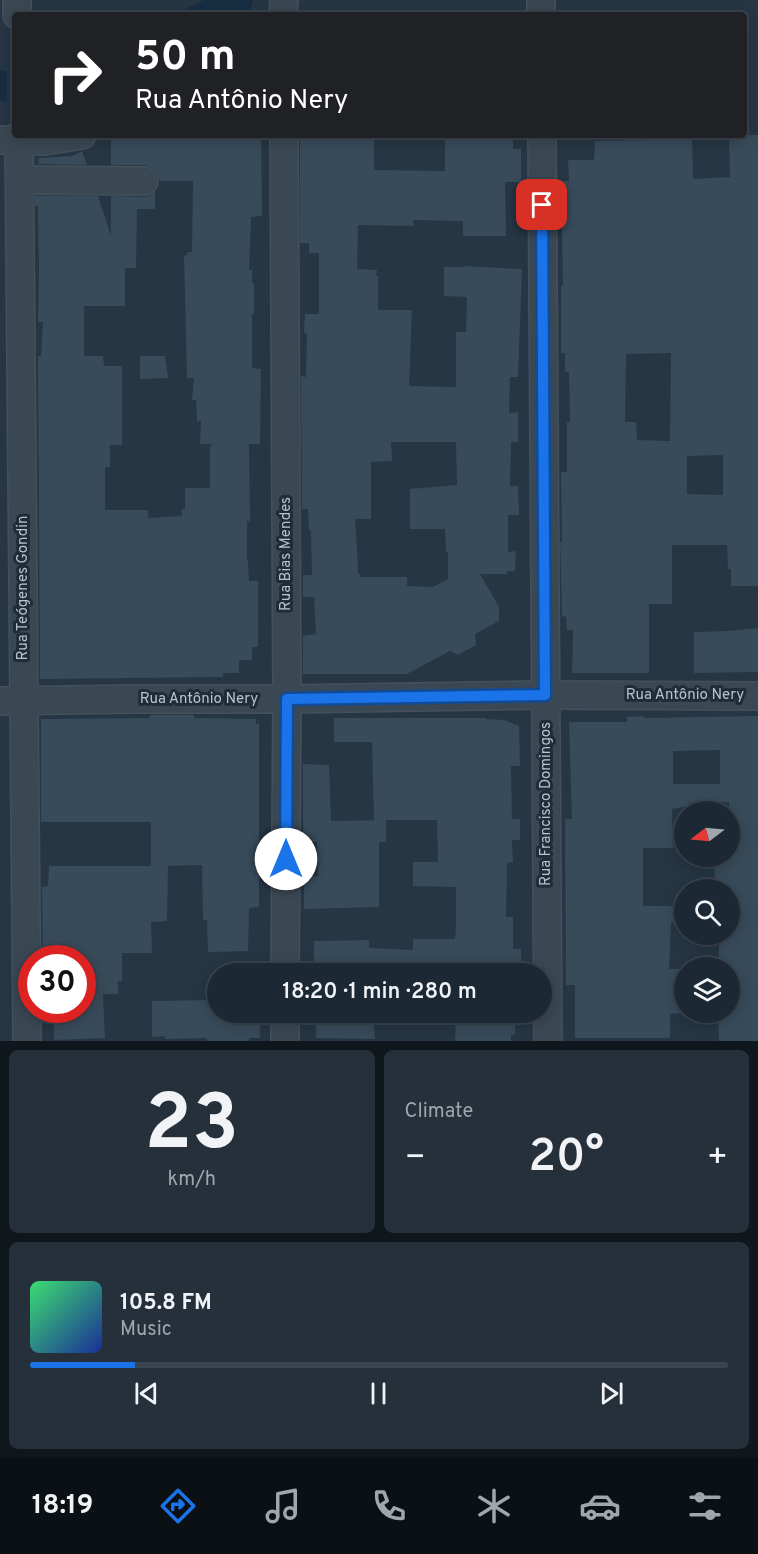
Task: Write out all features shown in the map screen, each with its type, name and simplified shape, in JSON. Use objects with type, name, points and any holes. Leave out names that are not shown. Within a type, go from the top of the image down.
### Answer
[{"type":"street","points":[[13,139],[45,141],[64,138]]},
{"type":"street","name":"Rua Bias Mendes","points":[[284,138],[287,699],[285,963]]},
{"type":"street","name":"Rua Francisco Domingos","points":[[542,138],[548,1041]]},
{"type":"street","name":"Rua Teógenes Gondin","points":[[13,139],[20,180],[12,701],[27,1041]]},
{"type":"street","points":[[20,180],[144,181]]},
{"type":"street","name":"Rua Antônio Nery","points":[[12,701],[545,695],[758,696]]},
{"type":"street","points":[[285,1023],[285,1041]]},
{"type":"water","points":[[204,0],[253,0],[251,9],[244,12],[180,12]]},
{"type":"water","points":[[0,70],[7,71],[7,101],[0,101]]},
{"type":"building","points":[[747,135],[758,135],[758,586],[731,586],[727,545],[672,545],[672,604],[649,604],[649,673],[572,673],[573,630],[567,630],[566,616],[562,617],[560,542],[562,542],[561,472],[567,472],[567,422],[570,422],[569,372],[565,372],[565,353],[561,353],[561,286],[563,286],[561,181],[569,181],[568,160],[594,160],[595,141],[647,140],[647,138],[692,138],[693,179],[730,177],[729,138],[747,138]],"holes":[[[671,353],[670,441],[637,440],[636,422],[625,422],[626,354]],[[723,455],[723,495],[687,494],[687,456]]]},
{"type":"building","points":[[261,138],[262,216],[251,217],[249,270],[252,270],[252,283],[254,283],[252,368],[261,369],[260,444],[249,444],[250,521],[247,521],[249,581],[258,581],[258,647],[252,647],[252,660],[239,660],[239,673],[223,673],[223,677],[40,679],[38,356],[41,356],[43,322],[38,322],[38,206],[35,206],[35,196],[98,196],[111,236],[111,196],[144,197],[155,192],[155,209],[137,209],[136,268],[125,268],[125,306],[84,306],[84,356],[103,356],[104,366],[122,366],[122,445],[110,445],[110,467],[105,467],[105,510],[148,510],[148,518],[182,516],[182,509],[185,509],[185,488],[210,488],[210,447],[212,444],[200,444],[201,421],[197,421],[196,400],[192,400],[194,378],[187,378],[184,256],[192,252],[193,181],[160,181],[157,173],[151,167],[144,165],[111,165],[111,139]]},
{"type":"building","points":[[300,138],[374,140],[374,170],[445,171],[445,138],[513,138],[513,149],[521,149],[521,182],[505,182],[506,236],[463,236],[463,221],[413,220],[414,226],[358,225],[357,269],[377,270],[378,310],[412,310],[409,386],[456,387],[456,332],[466,332],[467,297],[444,296],[444,267],[522,269],[518,377],[510,377],[509,413],[518,412],[518,442],[511,442],[510,486],[518,486],[519,515],[508,515],[508,552],[516,551],[515,571],[507,571],[507,574],[480,574],[499,607],[499,621],[475,634],[476,645],[458,655],[450,651],[407,674],[303,674],[303,636],[316,634],[314,597],[303,597],[303,575],[312,575],[308,509],[302,509],[301,376],[306,377],[305,314],[319,314],[319,253],[309,253],[309,243],[300,243]],"holes":[[[391,442],[456,442],[457,485],[410,489],[410,529],[445,529],[448,579],[433,587],[407,586],[407,577],[360,577],[355,519],[371,519],[371,462],[392,461]]]},
{"type":"building","points":[[82,151],[87,165],[38,164],[39,158],[72,156]]},
{"type":"building","points":[[140,356],[165,356],[168,378],[140,379]]},
{"type":"building","points":[[758,628],[758,672],[694,673],[694,632]]},
{"type":"building","points":[[150,715],[194,715],[194,718],[256,719],[256,724],[259,723],[259,907],[249,908],[248,951],[208,952],[207,920],[203,920],[202,865],[159,866],[168,866],[167,921],[151,922],[152,953],[122,953],[122,981],[118,981],[118,994],[103,994],[105,1038],[54,1040],[54,1023],[96,1023],[96,945],[43,945],[42,887],[48,886],[49,866],[151,866],[151,822],[41,822],[41,719],[150,718]]},
{"type":"building","points":[[644,716],[644,718],[758,716],[758,1041],[719,1041],[718,1023],[740,1023],[740,957],[719,957],[719,945],[740,945],[740,879],[715,879],[714,867],[740,867],[740,801],[674,801],[674,809],[672,809],[673,848],[643,848],[643,906],[674,906],[669,969],[674,969],[674,1014],[670,1014],[670,1038],[575,1038],[575,985],[566,985],[565,819],[572,819],[569,722],[627,722],[627,717]],"holes":[[[720,750],[720,784],[673,784],[673,751]]]},
{"type":"building","points":[[334,718],[486,718],[504,720],[519,726],[520,766],[511,766],[512,819],[520,819],[520,840],[512,840],[513,862],[507,863],[506,917],[513,917],[513,949],[521,949],[521,963],[314,963],[314,941],[369,940],[369,948],[413,950],[413,939],[455,939],[456,887],[413,886],[413,862],[438,862],[437,820],[374,820],[372,742],[334,742]]},
{"type":"building","points":[[303,764],[329,765],[331,821],[386,820],[386,842],[379,842],[379,907],[304,909],[304,877],[318,876],[317,842],[303,842]]},
{"type":"building","points":[[207,1000],[207,1023],[260,1023],[260,1038],[249,1038],[249,1041],[207,1041],[207,1038],[152,1037],[152,1001]]},
{"type":"building","points":[[316,1023],[374,1023],[375,1039],[316,1038]]},
{"type":"building","points":[[456,1023],[515,1023],[515,1035],[511,1035],[511,1041],[455,1041]]},
{"type":"route","points":[[286,859],[287,699],[545,695],[542,205]]}]
